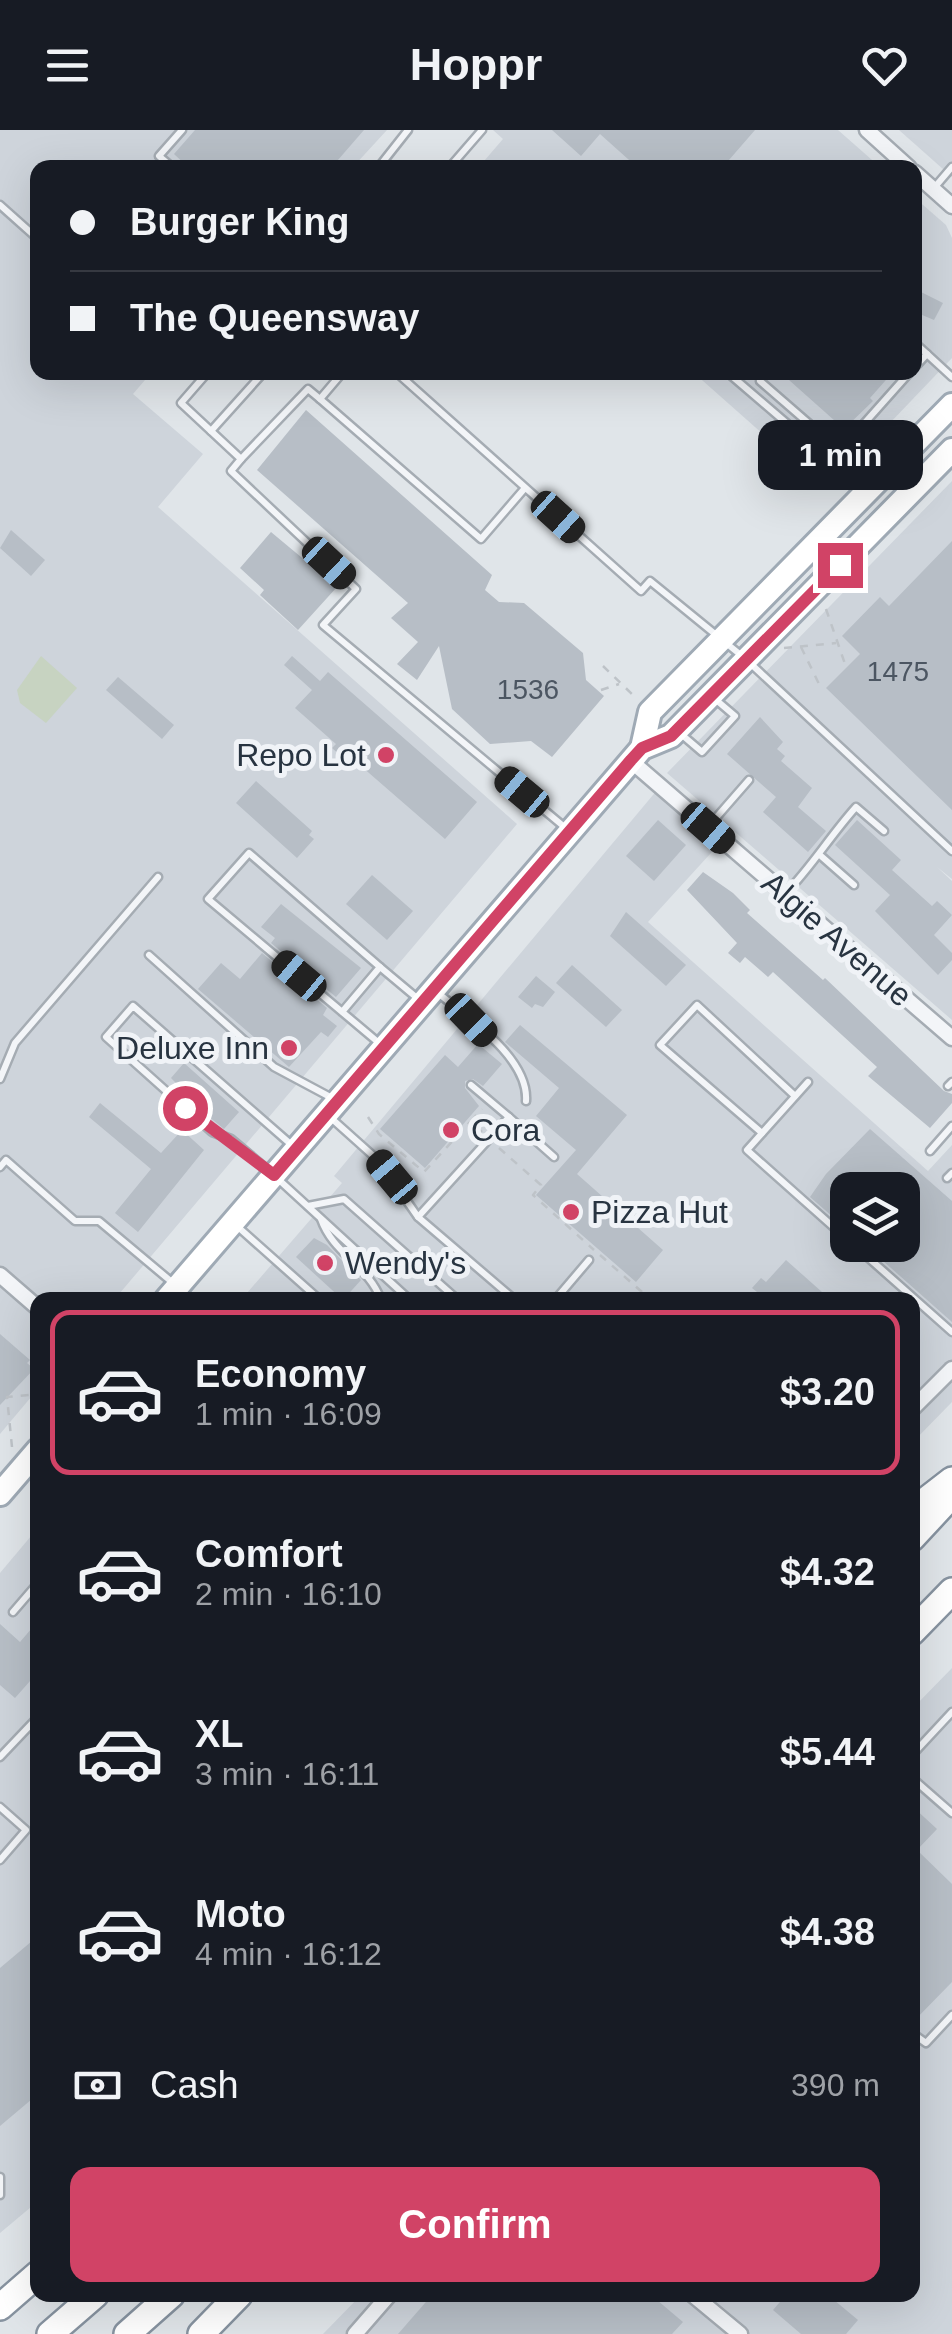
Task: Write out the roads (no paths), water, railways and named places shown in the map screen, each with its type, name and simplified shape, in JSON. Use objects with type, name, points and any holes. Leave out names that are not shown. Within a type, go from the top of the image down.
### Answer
[{"type":"highway","points":[[920,1505],[952,1480]]},
{"type":"highway","points":[[920,1529],[952,1495]]},
{"type":"highway","points":[[920,1624],[952,1592]]},
{"type":"highway","points":[[0,2306],[30,2281]]},
{"type":"highway","points":[[50,2334],[86,2302]]},
{"type":"highway","points":[[127,2334],[164,2302]]},
{"type":"highway","points":[[201,2334],[232,2302]]},
{"type":"main road","points":[[636,754],[650,712],[952,405]]},
{"type":"main road","points":[[173,1292],[636,754],[677,730],[952,450]]},
{"type":"main road","points":[[0,1494],[30,1459]]},
{"type":"street","points":[[867,130],[900,160]]},
{"type":"street","points":[[922,180],[952,206]]},
{"type":"street","name":"Algie Avenue","points":[[636,754],[708,828],[952,1038]]},
{"type":"street","points":[[0,1275],[30,1301]]},
{"type":"street","points":[[920,1401],[952,1369]]},
{"type":"street","points":[[355,2334],[383,2302]]},
{"type":"street","points":[[701,2302],[740,2334]]},
{"type":"lane","points":[[164,160],[159,156],[182,130]]},
{"type":"lane","points":[[384,160],[408,130]]},
{"type":"lane","points":[[455,160],[482,130]]},
{"type":"lane","points":[[933,190],[952,167]]},
{"type":"lane","points":[[0,205],[30,232]]},
{"type":"lane","points":[[922,349],[952,377]]},
{"type":"lane","points":[[922,360],[927,354]]},
{"type":"lane","points":[[201,380],[181,403],[242,459]]},
{"type":"lane","points":[[211,432],[257,380]]},
{"type":"lane","points":[[320,399],[336,380]]},
{"type":"lane","points":[[405,380],[641,592],[650,581],[746,660],[952,850]]},
{"type":"lane","points":[[736,380],[820,451],[836,454]]},
{"type":"lane","points":[[836,454],[904,380]]},
{"type":"lane","points":[[760,381],[829,442],[869,488]]},
{"type":"lane","points":[[525,488],[481,539],[308,388],[231,470],[356,589],[324,626],[568,831]]},
{"type":"lane","points":[[677,730],[702,752],[735,716],[711,695]]},
{"type":"lane","points":[[708,828],[749,780]]},
{"type":"lane","points":[[785,894],[821,856],[824,842],[856,807],[884,831]]},
{"type":"lane","points":[[384,1047],[208,899],[249,853],[380,967],[471,1020],[521,1073],[527,1086],[526,1101]]},
{"type":"lane","points":[[821,856],[854,885]]},
{"type":"lane","points":[[0,1078],[14,1043],[158,877]]},
{"type":"lane","points":[[149,955],[274,1068],[332,1107],[418,1217],[505,1292]]},
{"type":"lane","points":[[342,1012],[380,967]]},
{"type":"lane","points":[[762,1133],[660,1045],[696,1005],[796,1096]]},
{"type":"lane","points":[[296,1148],[134,1006],[106,1037],[214,1134],[231,1139],[274,1175],[401,1292]]},
{"type":"lane","points":[[808,1082],[746,1150],[830,1224]]},
{"type":"lane","points":[[471,1085],[554,1157]]},
{"type":"lane","points":[[418,1217],[509,1117]]},
{"type":"lane","points":[[930,1151],[952,1126]]},
{"type":"lane","points":[[0,1167],[6,1160],[75,1221],[99,1221],[171,1292]]},
{"type":"lane","points":[[308,1206],[344,1199],[449,1292]]},
{"type":"lane","points":[[320,1217],[328,1240],[373,1279],[378,1292]]},
{"type":"lane","points":[[234,1223],[311,1292]]},
{"type":"lane","points":[[561,1292],[589,1260]]},
{"type":"lane","points":[[874,1262],[908,1292]]},
{"type":"lane","points":[[920,1302],[951,1329]]},
{"type":"lane","points":[[13,1612],[30,1592]]},
{"type":"lane","points":[[920,1746],[952,1712]]},
{"type":"lane","points":[[0,1757],[30,1725]]},
{"type":"lane","points":[[920,1785],[952,1813]]},
{"type":"lane","points":[[0,1808],[26,1830],[0,1860]]},
{"type":"lane","points":[[920,2039],[926,2043],[952,2015]]},
{"type":"lane","points":[[0,2177],[0,2195]]},
{"type":"place","name":"Repo Lot","points":[[386,755]]},
{"type":"place","name":"Deluxe Inn","points":[[289,1048]]},
{"type":"place","name":"Cora","points":[[451,1130]]},
{"type":"place","name":"Pizza Hut","points":[[571,1212]]},
{"type":"place","name":"Wendy's","points":[[325,1263]]}]
